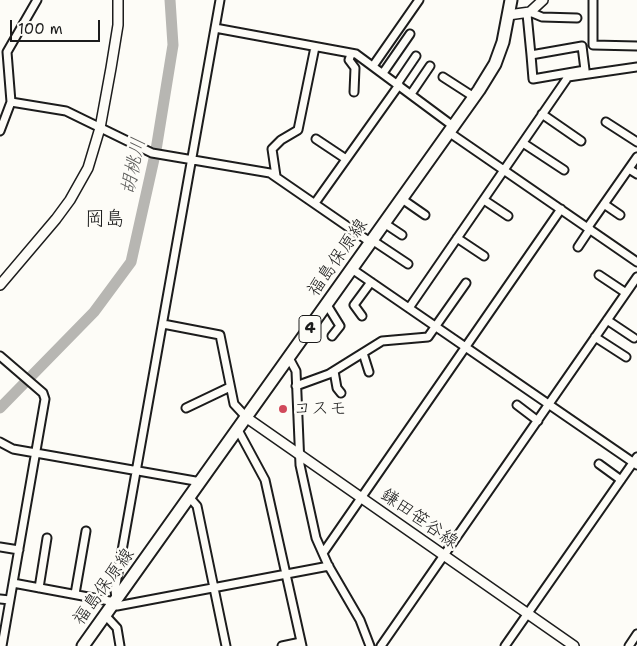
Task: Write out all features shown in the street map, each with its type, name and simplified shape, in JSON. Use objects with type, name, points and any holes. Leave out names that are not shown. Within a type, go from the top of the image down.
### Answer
[{"type":"main road","name":"福島保原線","points":[[83,646],[202,482],[474,97],[495,64],[503,42],[511,0]]},
{"type":"street","points":[[0,131],[11,102],[8,49],[37,0]]},
{"type":"street","points":[[0,285],[70,200],[88,168],[100,128],[118,25],[118,0]]},
{"type":"street","points":[[115,602],[115,590],[220,0]]},
{"type":"street","points":[[373,66],[419,0]]},
{"type":"street","points":[[528,13],[543,0]]},
{"type":"street","points":[[593,0],[593,45],[637,46]]},
{"type":"street","points":[[528,13],[531,55],[533,79],[585,70],[586,67],[582,46],[531,55]]},
{"type":"street","points":[[508,15],[528,13],[542,17],[577,18]]},
{"type":"street","points":[[215,28],[351,54],[373,66],[411,94],[504,170],[637,262]]},
{"type":"street","points":[[383,73],[410,34]]},
{"type":"street","points":[[276,176],[273,146],[298,130],[315,47]]},
{"type":"street","points":[[351,54],[349,60],[355,68],[354,92]]},
{"type":"street","points":[[315,203],[416,56]]},
{"type":"street","points":[[411,94],[430,66]]},
{"type":"street","points":[[409,308],[568,77],[637,67]]},
{"type":"street","points":[[0,75],[9,77]]},
{"type":"street","points":[[442,78],[474,97]]},
{"type":"street","points":[[11,102],[60,109],[152,153],[276,176],[408,264]]},
{"type":"street","points":[[542,114],[581,141]]},
{"type":"street","points":[[606,122],[637,142]]},
{"type":"street","points":[[316,139],[346,159]]},
{"type":"street","points":[[523,143],[564,170]]},
{"type":"street","points":[[578,247],[604,204],[637,157]]},
{"type":"street","points":[[629,169],[637,174]]},
{"type":"street","points":[[402,199],[425,215]]},
{"type":"street","points":[[484,200],[508,216]]},
{"type":"street","points":[[604,204],[620,215]]},
{"type":"street","points":[[323,553],[561,209]]},
{"type":"street","points":[[384,223],[402,235]]},
{"type":"street","points":[[458,238],[484,256]]},
{"type":"street","points":[[352,269],[549,404],[636,461],[505,646]]},
{"type":"street","points":[[600,275],[626,293]]},
{"type":"street","points":[[381,646],[637,276]]},
{"type":"street","points":[[362,316],[354,305],[371,282]]},
{"type":"street","points":[[296,386],[312,382],[334,371],[386,340],[426,338],[466,284]]},
{"type":"street","points":[[327,304],[340,326],[332,336]]},
{"type":"street","points":[[607,320],[634,338]]},
{"type":"street","points":[[163,324],[220,335],[236,408],[247,418]]},
{"type":"street","points":[[595,338],[626,358]]},
{"type":"street","points":[[363,353],[369,372]]},
{"type":"street","points":[[0,356],[44,396],[36,453],[2,646]]},
{"type":"street","points":[[289,358],[296,371],[300,456],[313,526],[329,566],[356,611],[370,646]]},
{"type":"street","points":[[334,371],[337,388],[341,393]]},
{"type":"street","points":[[186,408],[230,387]]},
{"type":"street","points":[[517,405],[538,420]]},
{"type":"street","name":"鎌田笹谷線","points":[[247,418],[574,646]]},
{"type":"street","points":[[238,430],[265,480],[301,644],[282,646]]},
{"type":"street","points":[[0,442],[13,448],[36,453],[202,482]]},
{"type":"street","points":[[599,464],[621,480]]},
{"type":"street","points":[[190,498],[197,506],[226,646]]},
{"type":"street","points":[[75,594],[86,531]]},
{"type":"street","points":[[39,588],[47,538]]},
{"type":"street","points":[[0,547],[19,550]]},
{"type":"street","points":[[13,583],[115,602],[118,606],[329,566]]},
{"type":"street","points":[[0,599],[10,600]]},
{"type":"street","points":[[105,615],[116,628],[120,646]]},
{"type":"street","points":[[629,646],[637,634]]},
{"type":"waterway","name":"胡桃川","points":[[0,408],[94,312],[131,262],[156,150],[173,45],[170,0]]},
{"type":"place","name":"コスモ","points":[[283,409]]},
{"type":"district","name":"岡島","points":[[105,220]]}]
